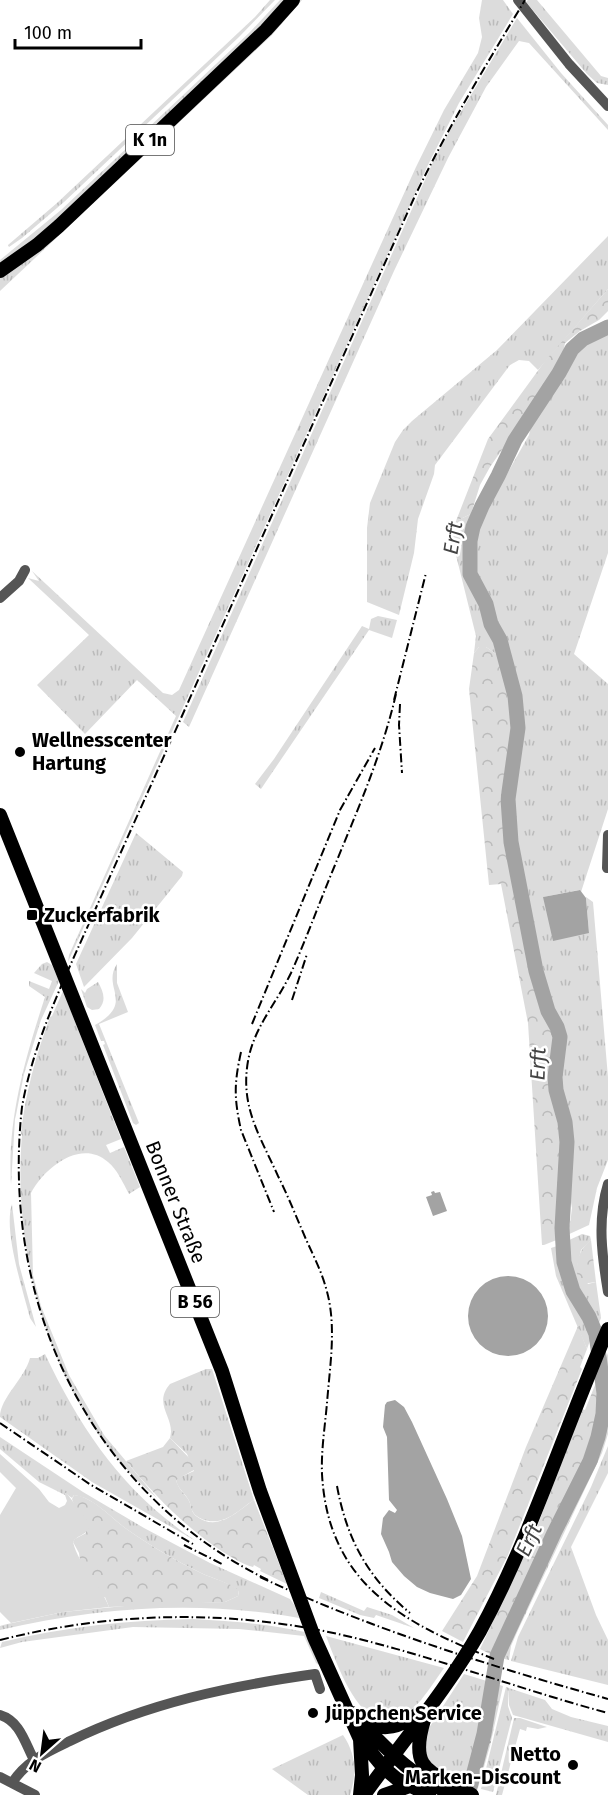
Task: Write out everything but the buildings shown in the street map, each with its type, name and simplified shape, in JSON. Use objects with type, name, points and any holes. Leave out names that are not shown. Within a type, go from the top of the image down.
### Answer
[{"type":"main road","name":"K 1n","points":[[0,271],[59,226],[266,30],[293,0]]},
{"type":"main road","name":"Bonner Straße","points":[[0,815],[211,1343],[253,1470],[314,1637],[360,1739],[384,1768]]},
{"type":"main road","points":[[362,1795],[393,1756],[471,1646],[518,1553],[608,1329]]},
{"type":"main road","name":"B 56","points":[[344,1706],[411,1772],[448,1789],[472,1795]]},
{"type":"main road","name":"B 56","points":[[427,1709],[419,1734],[419,1753],[428,1770],[448,1789]]},
{"type":"main road","points":[[359,1720],[376,1727],[389,1728],[404,1723],[427,1709]]},
{"type":"main road","name":"B 56","points":[[360,1739],[362,1795]]},
{"type":"main road","name":"B 56","points":[[384,1768],[410,1786],[429,1795]]},
{"type":"main road","points":[[384,1795],[410,1786]]},
{"type":"street","points":[[518,0],[569,64],[605,99]]},
{"type":"street","points":[[0,598],[19,581],[25,570]]},
{"type":"street","points":[[607,868],[608,835]]},
{"type":"street","points":[[608,1184],[602,1210],[601,1235],[608,1292]]},
{"type":"street","points":[[12,1783],[34,1760],[79,1737],[150,1708],[209,1691],[315,1674],[320,1689]]},
{"type":"street","points":[[0,1715],[15,1724],[34,1760]]},
{"type":"street","points":[[0,1777],[35,1795]]},
{"type":"green space","points":[[270,0],[275,0],[239,37],[64,202],[9,247],[8,245],[57,203],[255,17]]},
{"type":"green space","points":[[280,0],[286,0],[64,214],[32,242],[0,265],[0,260],[61,210],[250,32]]},
{"type":"green space","points":[[299,0],[302,0],[272,35],[0,291],[0,278]]},
{"type":"green space","points":[[482,0],[503,0],[513,14],[459,103],[427,167],[68,962],[69,955],[176,716],[137,680],[85,734],[37,685],[89,635],[28,578],[39,581],[32,571],[163,693],[172,695],[179,690],[416,167],[444,110],[478,53],[482,37],[479,18]]},
{"type":"green space","points":[[537,0],[601,76],[608,78],[608,85],[597,83],[587,74],[526,2]]},
{"type":"green space","points":[[517,18],[561,73],[608,125],[608,130],[529,43],[519,41],[486,87],[448,158],[394,271],[189,727],[183,722],[433,162]]},
{"type":"green space","points":[[608,236],[608,289],[538,370],[529,361],[519,360],[510,365],[435,465],[418,519],[414,553],[399,615],[367,602],[367,528],[370,503],[395,442],[412,421],[497,350]]},
{"type":"green space","points":[[608,289],[608,311],[599,320],[565,343],[561,365],[490,467],[480,485],[471,514],[456,521],[488,439],[545,361]]},
{"type":"green space","points":[[608,333],[608,553],[574,654],[608,684],[608,809],[581,892],[579,890],[543,897],[589,933],[586,897],[593,902],[608,1077],[608,1160],[597,1188],[589,1225],[565,1236],[570,1224],[572,1208],[569,1192],[571,1149],[569,1123],[561,1089],[560,1069],[563,1041],[561,1024],[553,1009],[540,969],[519,865],[517,839],[509,813],[520,746],[519,698],[504,640],[472,571],[473,546],[485,504],[503,481],[529,435],[532,422],[560,382],[577,348],[589,340]]},
{"type":"green space","points":[[471,514],[466,544],[466,574],[479,597],[488,628],[496,640],[503,659],[486,647],[479,647],[474,653],[476,636],[451,535],[456,521]]},
{"type":"green space","points":[[378,616],[397,620],[392,638],[369,630],[261,789],[255,784],[362,626],[369,629],[371,619]]},
{"type":"green space","points":[[479,647],[486,647],[503,659],[513,696],[516,722],[512,751],[500,799],[504,809],[510,863],[530,945],[533,973],[555,1042],[551,1072],[552,1090],[563,1141],[559,1239],[544,1245],[542,1245],[528,1023],[501,884],[489,885],[469,689],[474,653]]},
{"type":"green space","points":[[136,833],[183,872],[182,876],[132,938],[84,987],[76,964]]},
{"type":"green space","points":[[47,962],[52,965],[59,981],[41,1020],[24,1074],[15,1119],[11,1185],[12,1136],[19,1090],[45,997],[29,986],[29,981],[49,989],[52,981],[34,973]]},
{"type":"green space","points":[[117,964],[117,983],[128,1012],[99,1024],[139,1123],[136,1125],[133,1123],[103,1045],[104,1041],[101,1041],[95,1025],[107,1017],[116,1002],[113,973]]},
{"type":"green space","points":[[98,982],[104,999],[99,1009],[92,1010],[87,1007],[81,989],[85,993]]},
{"type":"green space","points":[[63,991],[121,1139],[106,1145],[110,1153],[124,1147],[140,1187],[129,1194],[114,1168],[97,1155],[86,1153],[75,1155],[54,1166],[31,1193],[33,1275],[41,1306],[69,1375],[104,1435],[157,1498],[122,1464],[92,1424],[67,1380],[48,1333],[33,1284],[24,1233],[20,1183],[21,1134],[28,1089],[36,1060],[50,1017]]},
{"type":"green space","points":[[12,1204],[19,1264],[36,1327],[30,1318],[15,1261],[10,1229]]},
{"type":"green space","points":[[582,1234],[590,1236],[591,1240],[581,1250],[577,1267],[588,1284],[596,1282],[601,1318],[597,1328],[574,1288],[567,1262],[565,1242]]},
{"type":"green space","points":[[591,1240],[596,1282],[582,1284],[578,1280],[577,1263],[583,1248]]},
{"type":"green space","points":[[560,1245],[562,1267],[568,1287],[587,1320],[592,1335],[587,1349],[556,1276],[551,1248]]},
{"type":"green space","points":[[578,1326],[587,1349],[580,1367],[582,1369],[508,1555],[463,1642],[442,1631],[477,1576],[526,1447]]},
{"type":"green space","points":[[608,1353],[608,1403],[602,1368]]},
{"type":"green space","points":[[45,1354],[74,1409],[107,1459],[147,1502],[196,1541],[92,1482],[0,1417],[8,1395],[30,1358],[38,1358]]},
{"type":"green space","points":[[206,1369],[212,1369],[254,1500],[231,1516],[219,1521],[204,1520],[195,1515],[178,1485],[176,1479],[194,1471],[187,1454],[170,1438],[170,1424],[163,1398],[170,1384]]},
{"type":"green space","points":[[599,1375],[600,1412],[592,1450],[494,1656],[480,1649],[535,1532],[582,1409],[585,1410]]},
{"type":"green space","points":[[608,1403],[608,1434],[602,1453],[519,1628],[511,1646],[509,1660],[500,1658],[601,1442]]},
{"type":"green space","points":[[0,1437],[83,1492],[144,1528],[210,1563],[290,1599],[299,1618],[224,1609],[149,1609],[75,1616],[0,1630],[0,1626],[3,1625],[63,1612],[145,1604],[225,1602],[238,1596],[239,1591],[155,1547],[128,1530],[89,1500],[74,1495],[72,1498],[39,1482],[0,1449]]},
{"type":"green space","points":[[170,1438],[197,1466],[176,1480],[194,1514],[204,1521],[220,1521],[254,1500],[287,1584],[260,1571],[261,1569],[254,1565],[253,1567],[238,1561],[209,1542],[171,1510],[126,1461],[163,1447]]},
{"type":"green space","points":[[608,1446],[608,1473],[571,1547],[596,1615],[608,1640],[608,1685],[511,1661],[518,1637],[591,1487]]},
{"type":"green space","points":[[0,1454],[39,1489],[49,1502],[59,1508],[65,1505],[67,1501],[64,1492],[85,1517],[89,1528],[73,1542],[80,1559],[109,1607],[63,1612],[11,1623],[0,1612],[0,1515],[16,1488],[0,1472]]},
{"type":"green space","points":[[74,1495],[96,1504],[128,1530],[173,1558],[235,1587],[239,1590],[238,1596],[225,1602],[109,1607],[105,1597],[86,1605],[79,1553],[73,1542],[86,1533],[72,1499]]},
{"type":"green space","points":[[321,1592],[364,1611],[367,1607],[392,1615],[414,1628],[376,1615],[374,1618],[360,1615],[319,1598]]},
{"type":"green space","points":[[193,1619],[249,1623],[305,1632],[319,1665],[304,1636],[239,1629],[133,1627],[22,1642],[0,1648],[2,1642],[73,1628]]},
{"type":"green space","points":[[326,1636],[444,1668],[415,1707],[391,1723],[390,1719],[376,1718],[367,1713],[359,1704],[345,1682]]},
{"type":"green space","points":[[464,1674],[503,1686],[478,1788],[439,1770],[431,1763],[423,1745],[425,1734]]},
{"type":"green space","points":[[506,1687],[545,1700],[552,1709],[571,1717],[608,1726],[608,1742],[513,1715],[509,1705],[508,1688],[508,1706],[512,1718],[493,1792],[481,1789]]},
{"type":"green space","points":[[514,1718],[547,1727],[538,1729],[527,1727],[526,1731],[520,1729],[502,1795],[496,1795]]},
{"type":"green space","points":[[343,1735],[351,1749],[354,1764],[354,1779],[350,1795],[308,1795],[272,1769]]},
{"type":"shaded area","points":[[580,890],[586,898],[589,933],[553,941],[543,897]]},
{"type":"shaded area","points":[[431,1192],[435,1193],[440,1192],[447,1211],[433,1216],[426,1197],[432,1195]]},
{"type":"shaded area","points":[[508,1276],[523,1279],[536,1288],[545,1301],[548,1316],[545,1331],[536,1344],[523,1353],[508,1356],[493,1353],[480,1344],[471,1331],[468,1316],[471,1301],[480,1288],[493,1279]]},
{"type":"shaded area","points":[[395,1400],[404,1407],[412,1422],[462,1536],[471,1579],[461,1595],[453,1599],[417,1587],[404,1576],[392,1562],[381,1534],[383,1518],[389,1510],[395,1513],[397,1510],[389,1500],[387,1437],[383,1427],[385,1405]]},
{"type":"waterway","name":"Erft","points":[[468,1795],[484,1734],[497,1656],[590,1461],[603,1414],[604,1393],[596,1334],[589,1317],[573,1291],[564,1262],[562,1228],[567,1142],[555,1077],[560,1037],[548,1011],[536,971],[511,842],[508,799],[518,728],[515,696],[500,640],[491,624],[486,604],[470,574],[470,541],[482,506],[515,440],[572,349],[583,339],[608,327]]},
{"type":"waterway","name":"Erft","points":[[480,1748],[490,1742]]},
{"type":"railway","points":[[268,1580],[205,1543],[151,1497],[106,1444],[70,1384],[43,1320],[26,1251],[19,1180],[22,1107],[34,1057],[65,977],[414,198],[453,122],[525,0]]},
{"type":"railway","points":[[394,700],[426,573]]},
{"type":"railway","points":[[396,694],[369,781],[303,946],[291,973],[255,1037],[248,1061],[247,1093],[258,1134],[319,1268],[329,1302],[332,1345],[322,1474],[327,1512],[339,1544],[355,1571],[376,1594],[401,1614],[494,1659]]},
{"type":"railway","points":[[400,704],[402,773]]},
{"type":"railway","points":[[252,1024],[340,810],[375,748]]},
{"type":"railway","points":[[292,1000],[307,954]]},
{"type":"railway","points":[[241,1052],[236,1091],[241,1130],[274,1212]]},
{"type":"railway","points":[[0,1423],[91,1485],[193,1544]]},
{"type":"railway","points":[[337,1486],[347,1524],[361,1557],[382,1586],[410,1613]]},
{"type":"railway","points":[[184,1545],[222,1564]]},
{"type":"railway","points":[[260,1577],[388,1630],[519,1673],[608,1699]]},
{"type":"railway","points":[[0,1640],[43,1630],[131,1619],[175,1617],[263,1622],[307,1628],[383,1645],[608,1713]]},
{"type":"place","name":"Wellnesscenter Hartung","points":[[20,752]]},
{"type":"place","name":"Zuckerfabrik","points":[[32,915]]},
{"type":"place","name":"Jüppchen Service","points":[[313,1713]]},
{"type":"place","name":"Netto Marken-Discount","points":[[573,1765]]}]
